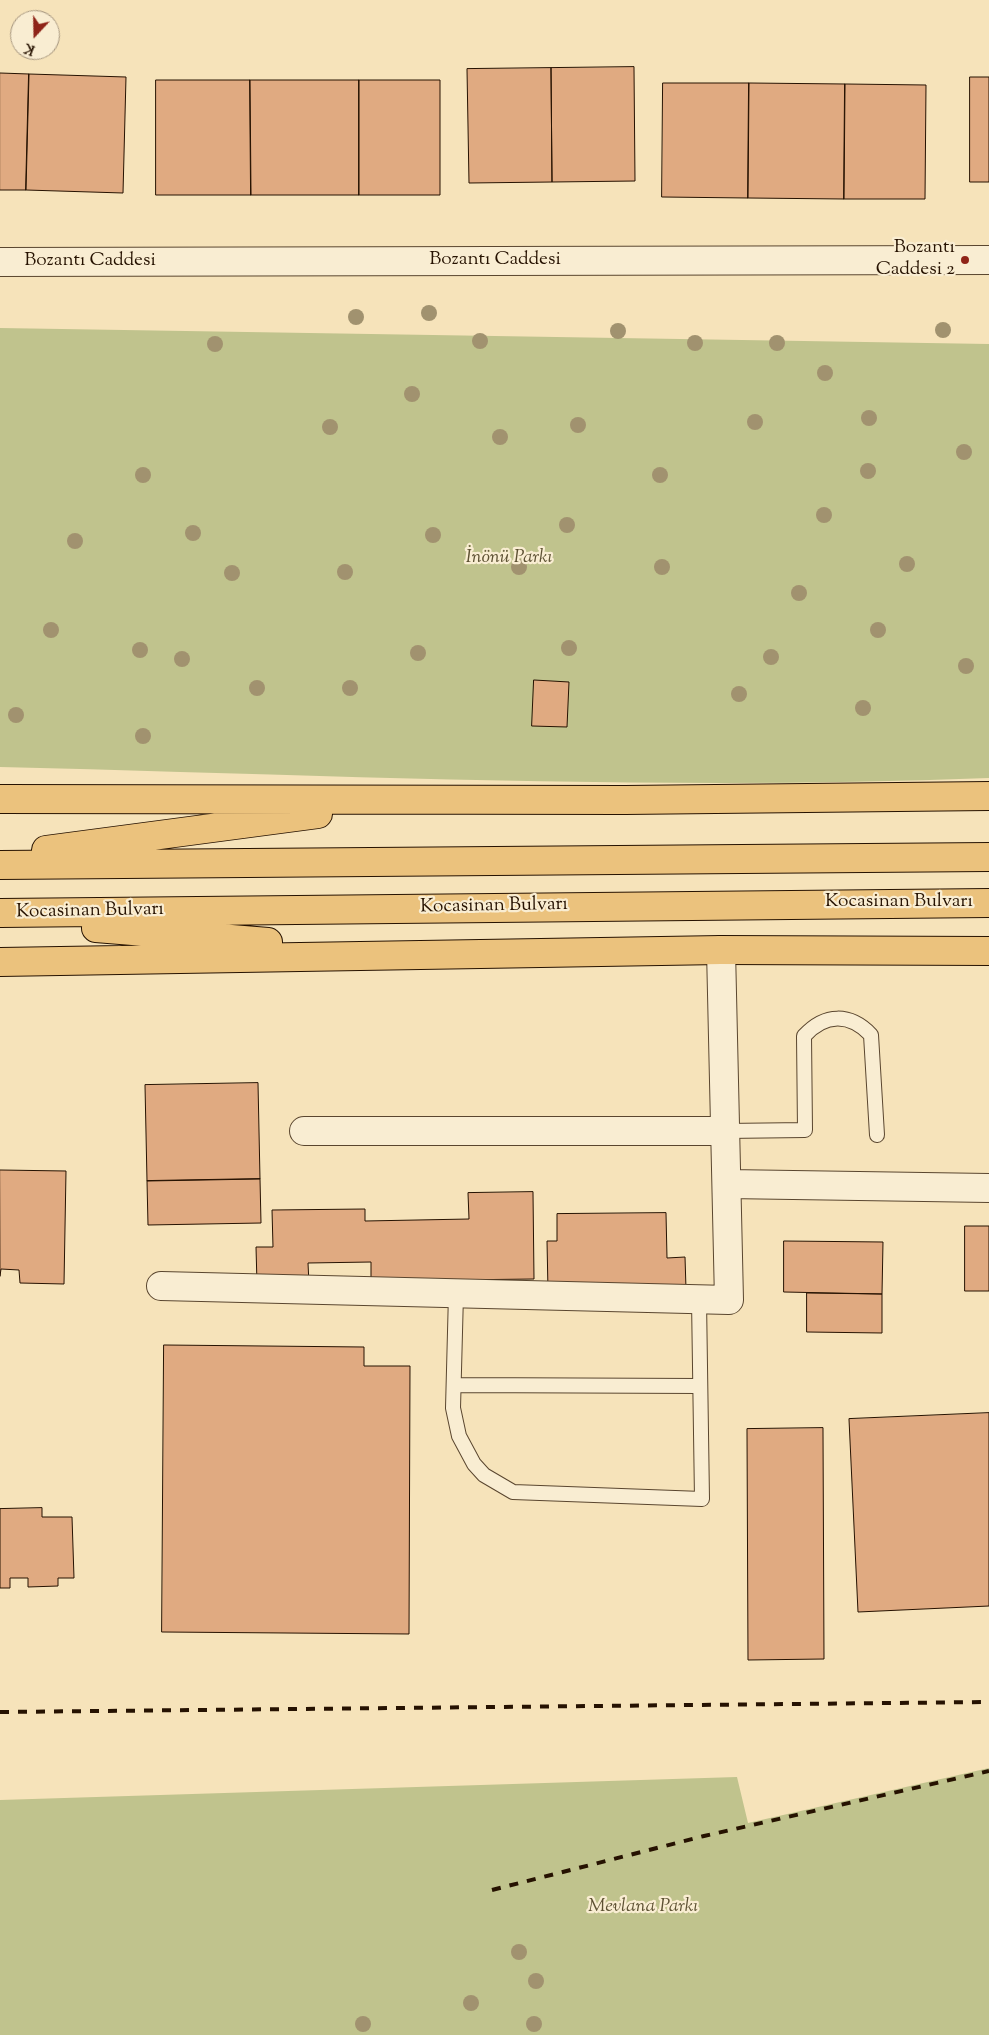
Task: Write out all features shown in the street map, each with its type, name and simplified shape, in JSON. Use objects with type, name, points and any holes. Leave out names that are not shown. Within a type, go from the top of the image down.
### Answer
[{"type":"highway","points":[[0,799],[814,799],[989,796]]},
{"type":"highway","points":[[0,856],[426,800]]},
{"type":"highway","points":[[0,865],[989,858]]},
{"type":"highway","name":"Kocasinan Bulvarı","points":[[0,913],[989,903]]},
{"type":"highway","points":[[0,920],[426,955]]},
{"type":"highway","points":[[0,962],[721,950],[989,951]]},
{"type":"street","name":"Bozantı Caddesi","points":[[0,262],[989,260]]},
{"type":"street","points":[[161,1286],[729,1300],[728,1184],[721,950]]},
{"type":"street","points":[[304,1131],[725,1131]]},
{"type":"street","points":[[728,1184],[989,1188]]},
{"type":"lane","points":[[725,1131],[805,1130],[804,1036],[821,1022],[831,1019],[843,1019],[864,1027],[871,1036],[876,1135]]},
{"type":"lane","points":[[456,1294],[455,1422],[464,1450],[484,1475],[513,1492],[702,1498],[699,1300]]},
{"type":"lane","points":[[454,1386],[700,1386]]},
{"type":"green space","name":"İnönü Parkı","points":[[0,328],[989,344],[989,778],[865,782],[618,782],[0,767]]},
{"type":"green space","name":"Mevlana Parkı","points":[[989,1768],[989,2035],[0,2035],[0,1800],[737,1777],[748,1823]]},
{"type":"building","points":[[634,67],[635,181],[552,182],[551,68]]},
{"type":"building","points":[[551,68],[552,182],[469,183],[467,69]]},
{"type":"building","points":[[0,73],[29,74],[26,190],[0,190]]},
{"type":"building","points":[[29,74],[126,77],[123,193],[26,190]]},
{"type":"building","points":[[970,77],[989,77],[989,182],[970,182]]},
{"type":"building","points":[[156,80],[250,80],[251,195],[156,195]]},
{"type":"building","points":[[250,80],[359,80],[359,195],[251,195]]},
{"type":"building","points":[[359,80],[440,80],[440,195],[359,195]]},
{"type":"building","points":[[663,83],[749,83],[748,198],[662,197]]},
{"type":"building","points":[[749,83],[845,84],[844,199],[748,198]]},
{"type":"building","points":[[845,84],[926,85],[925,199],[844,199]]},
{"type":"building","points":[[534,680],[569,682],[567,727],[532,726]]},
{"type":"building","points":[[258,1083],[260,1179],[147,1181],[145,1085]]},
{"type":"building","points":[[0,1170],[66,1171],[64,1284],[20,1283],[19,1270],[1,1269],[0,1276]]},
{"type":"building","points":[[260,1179],[261,1223],[148,1225],[147,1181]]},
{"type":"building","points":[[533,1192],[534,1279],[371,1281],[371,1262],[308,1263],[309,1284],[257,1284],[256,1247],[273,1247],[272,1210],[365,1209],[365,1221],[469,1219],[468,1193]]},
{"type":"building","points":[[666,1213],[667,1258],[685,1257],[686,1289],[548,1291],[547,1241],[557,1241],[557,1214]]},
{"type":"building","points":[[965,1226],[989,1226],[989,1291],[965,1291]]},
{"type":"building","points":[[784,1241],[883,1242],[882,1294],[784,1292]]},
{"type":"building","points":[[807,1293],[882,1294],[882,1333],[807,1332]]},
{"type":"building","points":[[164,1345],[364,1347],[364,1366],[410,1366],[409,1634],[162,1632]]},
{"type":"building","points":[[989,1413],[989,1606],[858,1612],[849,1419]]},
{"type":"building","points":[[823,1428],[824,1659],[748,1660],[747,1429]]},
{"type":"building","points":[[42,1508],[42,1517],[72,1517],[74,1578],[58,1578],[58,1586],[28,1587],[28,1578],[10,1578],[10,1588],[0,1588],[0,1509]]},
{"type":"railway","points":[[0,1712],[989,1702]]},
{"type":"railway","points":[[492,1890],[704,1836],[989,1771]]},
{"type":"place","name":"Bozantı Caddesi 2","points":[[965,260]]}]
